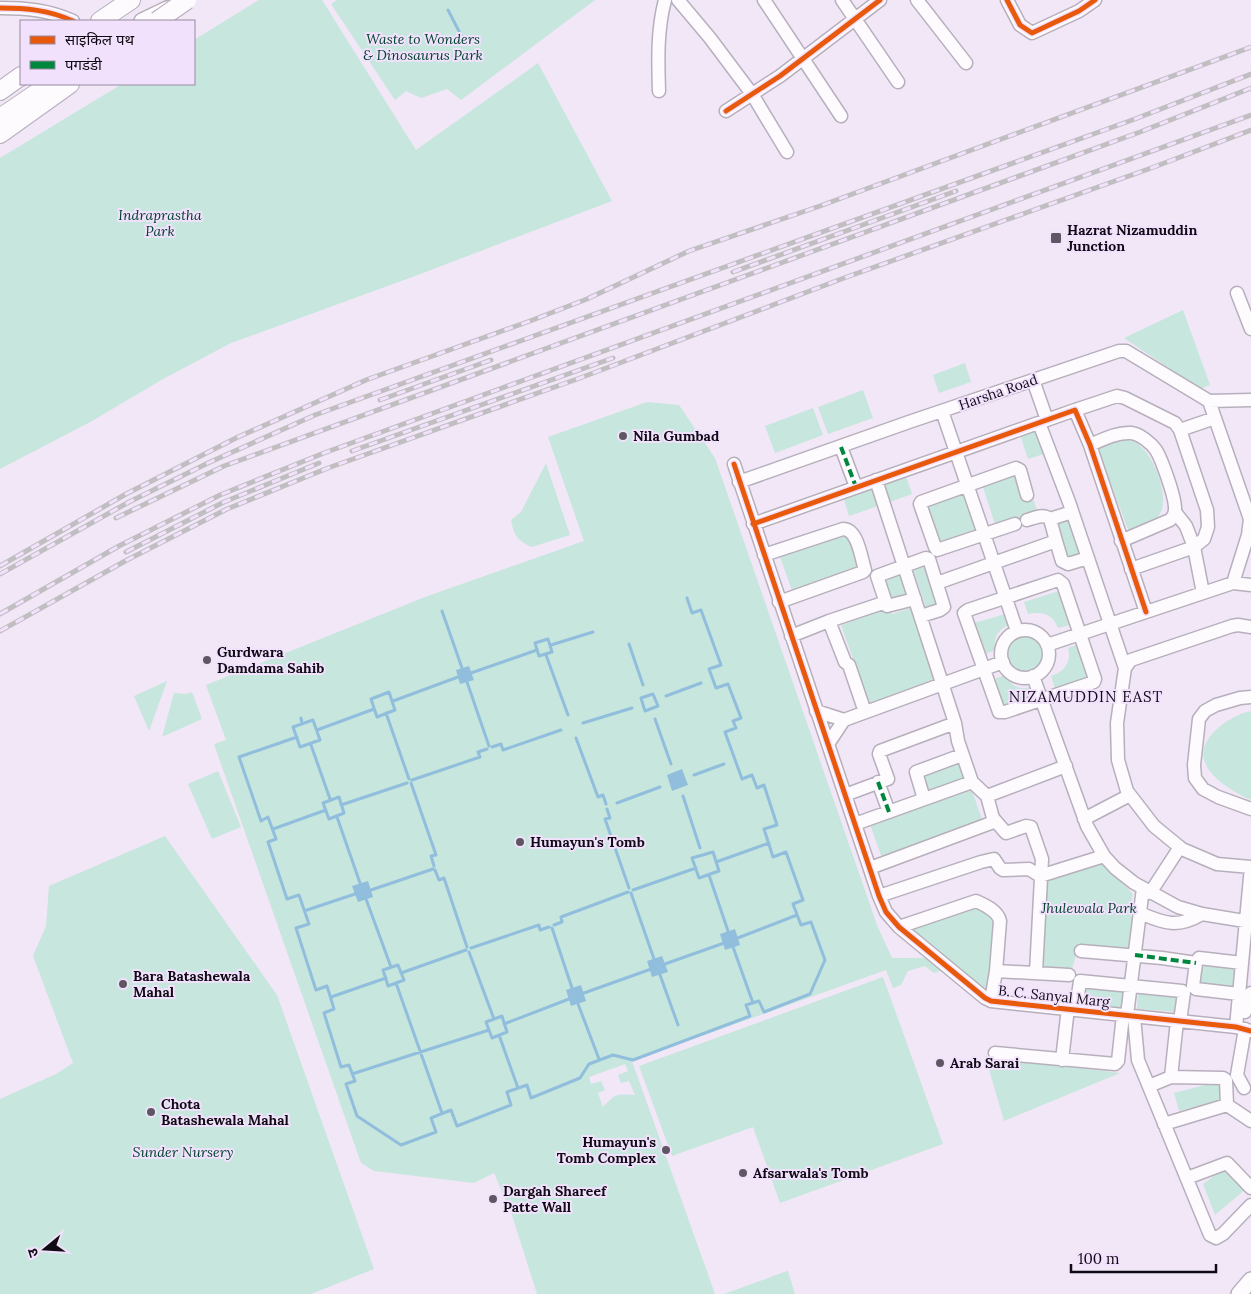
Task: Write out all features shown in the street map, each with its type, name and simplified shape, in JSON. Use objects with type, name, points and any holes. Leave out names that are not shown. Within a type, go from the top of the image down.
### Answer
[{"type":"highway","points":[[101,20],[131,0]]},
{"type":"highway","points":[[158,20],[185,0]]},
{"type":"highway","points":[[0,91],[20,77]]},
{"type":"highway","points":[[0,118],[49,85]]},
{"type":"highway","points":[[0,134],[69,85]]},
{"type":"main road","points":[[144,20],[185,0]]},
{"type":"street","points":[[659,91],[657,65],[661,14],[665,0]]},
{"type":"street","points":[[678,0],[710,38],[752,94],[787,152]]},
{"type":"street","points":[[764,0],[841,116]]},
{"type":"street","points":[[842,0],[898,82]]},
{"type":"street","points":[[726,111],[780,76],[880,0]]},
{"type":"street","points":[[917,0],[966,63]]},
{"type":"street","points":[[1007,0],[1016,20],[1032,33],[1079,11],[1095,0]]},
{"type":"street","points":[[0,8],[24,8],[45,11],[70,20]]},
{"type":"street","points":[[1237,293],[1251,329]]},
{"type":"street","name":"Harsha Road","points":[[739,482],[1110,353],[1126,351],[1209,401]]},
{"type":"street","points":[[1033,380],[1043,422],[1125,668],[1117,724],[1118,760],[1127,791],[1154,826],[1180,847],[1217,864],[1251,867],[1249,921],[1242,963],[1245,994],[1243,1029],[1237,1075],[1244,1088]]},
{"type":"street","points":[[753,524],[1117,396],[1125,398],[1175,423],[1180,430],[1207,510],[1208,528],[1204,539],[1194,547],[1131,569]]},
{"type":"street","points":[[1233,584],[1249,536],[1248,509],[1209,401],[1251,400]]},
{"type":"street","points":[[1075,410],[1090,445],[1146,612]]},
{"type":"street","points":[[942,411],[1017,631]]},
{"type":"street","points":[[1180,430],[1216,418]]},
{"type":"street","points":[[1090,445],[1108,437],[1132,433],[1151,444],[1159,455],[1173,496],[1175,512],[1186,526],[1194,547],[1204,593]]},
{"type":"street","points":[[841,447],[856,487]]},
{"type":"street","name":"B. C. Sanyal Marg","points":[[734,464],[879,896],[886,912],[899,927],[991,1001],[1243,1029]]},
{"type":"street","points":[[1027,495],[1018,468],[921,502],[935,547],[940,550],[1041,516],[1050,519],[1072,512]]},
{"type":"street","points":[[876,480],[944,685],[956,723],[962,755],[972,782],[987,796],[993,818],[1006,832],[1026,826],[1033,830],[1042,859],[1036,972]]},
{"type":"street","points":[[1121,541],[1170,520],[1175,512]]},
{"type":"street","points":[[1050,519],[1062,562],[1065,564],[1088,558]]},
{"type":"street","points":[[764,555],[846,529],[853,534],[865,570],[872,576],[877,576],[928,558],[943,608],[921,616]]},
{"type":"street","points":[[937,583],[1055,539]]},
{"type":"street","points":[[1035,544],[1055,539]]},
{"type":"street","points":[[779,602],[861,574],[865,570]]},
{"type":"street","points":[[877,576],[887,606],[915,599]]},
{"type":"street","points":[[1058,580],[1061,581],[1080,634],[1095,679],[1094,682],[1005,712],[999,712],[964,613],[968,610],[1058,580]]},
{"type":"street","points":[[1047,645],[1233,584],[1251,585]]},
{"type":"street","points":[[791,636],[886,602]]},
{"type":"street","points":[[829,621],[845,662],[849,666],[865,712]]},
{"type":"street","points":[[1125,668],[1130,660],[1213,632],[1238,625],[1251,628]]},
{"type":"street","points":[[1017,631],[1031,631],[1044,639],[1047,645],[1048,660],[1045,667],[1033,676],[1026,678],[1012,674],[1003,662],[1002,647],[1010,635],[1017,631]]},
{"type":"street","points":[[828,744],[844,720],[1003,662]]},
{"type":"street","points":[[1033,676],[1084,819],[1104,856],[1115,868],[1147,891],[1178,907],[1202,914],[1249,921]]},
{"type":"street","points":[[1251,697],[1216,705],[1205,711],[1199,718],[1194,765],[1195,778],[1203,789],[1218,797],[1251,809]]},
{"type":"street","points":[[816,711],[844,720]]},
{"type":"street","points":[[845,795],[888,778],[879,754],[880,751],[956,723]]},
{"type":"street","points":[[924,799],[916,772],[962,755]]},
{"type":"street","points":[[987,796],[1066,766]]},
{"type":"street","points":[[878,782],[889,812]]},
{"type":"street","points":[[855,824],[972,782]]},
{"type":"street","points":[[1084,819],[1130,795]]},
{"type":"street","points":[[870,868],[988,825],[993,818]]},
{"type":"street","points":[[995,1053],[1062,1060],[1117,1063],[1128,1016],[1140,913],[1147,891],[1180,847]]},
{"type":"street","points":[[1040,876],[1104,856]]},
{"type":"street","points":[[879,896],[994,859],[1003,870],[1029,868],[1040,876]]},
{"type":"street","points":[[899,927],[978,901],[1000,917],[996,971],[991,1001]]},
{"type":"street","points":[[1140,913],[1157,920],[1182,923],[1202,914]]},
{"type":"street","points":[[1081,951],[1135,955],[1196,963]]},
{"type":"street","points":[[1242,963],[1201,958],[1196,963],[1194,988],[1245,994]]},
{"type":"street","points":[[996,971],[1069,975]]},
{"type":"street","points":[[1062,1060],[1072,1009],[1080,981],[1183,991],[1171,1077]]},
{"type":"street","points":[[1128,1016],[1138,1060],[1210,1235],[1216,1238],[1223,1234],[1251,1205]]},
{"type":"street","points":[[1149,1086],[1171,1077],[1225,1079],[1227,1105]]},
{"type":"street","points":[[1164,1124],[1227,1105]]},
{"type":"street","points":[[1227,1105],[1251,1121]]},
{"type":"street","points":[[1187,1178],[1227,1163],[1251,1188]]},
{"type":"green space","name":"Indraprastha Park","points":[[259,0],[322,0],[416,150],[538,63],[612,201],[231,343],[163,379],[92,421],[0,469],[0,158],[120,85],[195,85],[195,39]]},
{"type":"green space","name":"Waste to Wonders & Dinosaurus Park","points":[[337,0],[595,0],[461,100],[447,89],[421,98],[406,91],[395,100],[331,4]]},
{"type":"green space","points":[[1183,310],[1210,385],[1200,389],[1124,338]]},
{"type":"green space","points":[[965,363],[971,382],[939,393],[933,375]]},
{"type":"green space","points":[[863,390],[873,418],[828,434],[818,407]]},
{"type":"green space","points":[[647,402],[679,405],[715,458],[877,925],[892,958],[931,958],[942,970],[934,973],[925,966],[908,971],[901,985],[893,988],[886,970],[632,1061],[715,1294],[537,1294],[512,1215],[494,1173],[474,1183],[374,1171],[361,1163],[214,744],[226,740],[206,685],[425,597],[584,541],[548,437]],"holes":[[[625,1064],[628,1071],[618,1075],[621,1083],[629,1081],[635,1095],[617,1095],[603,1107],[598,1093],[605,1090],[601,1081],[591,1084],[589,1077]]]},
{"type":"green space","points":[[813,408],[823,435],[775,453],[765,426]]},
{"type":"green space","points":[[1038,429],[1047,453],[1028,459],[1020,435]]},
{"type":"green space","points":[[1121,440],[1132,441],[1139,445],[1146,453],[1158,474],[1163,497],[1159,515],[1146,526],[1129,532],[1097,448]]},
{"type":"green space","points":[[546,463],[570,535],[532,547],[523,543],[517,537],[511,520],[521,512]]},
{"type":"green space","points":[[1022,467],[1038,513],[996,527],[981,481]]},
{"type":"green space","points":[[906,476],[912,494],[890,502],[883,484]]},
{"type":"green space","points":[[875,486],[881,505],[849,516],[843,496]]},
{"type":"green space","points":[[964,489],[980,534],[938,548],[923,503]]},
{"type":"green space","points":[[1071,517],[1084,556],[1069,561],[1056,522]]},
{"type":"green space","points":[[842,533],[851,535],[865,567],[794,596],[779,554]]},
{"type":"green space","points":[[925,565],[940,606],[927,610],[913,569]]},
{"type":"green space","points":[[901,573],[909,597],[890,604],[882,579]]},
{"type":"green space","points":[[1059,591],[1070,625],[1058,628],[1053,619],[1042,613],[1028,614],[1024,602]]},
{"type":"green space","points":[[889,608],[892,614],[911,608],[937,682],[870,707],[841,625]]},
{"type":"green space","points":[[1005,614],[1009,625],[1001,629],[997,635],[995,642],[996,650],[981,655],[971,624]]},
{"type":"green space","points":[[1026,634],[1039,640],[1045,653],[1039,666],[1026,672],[1013,666],[1007,653],[1013,640]]},
{"type":"green space","points":[[1079,644],[1090,677],[1055,689],[1051,676],[1060,672],[1066,666],[1069,658],[1068,648]]},
{"type":"green space","points":[[1006,675],[1010,682],[1016,686],[1023,688],[1031,687],[1035,698],[1001,710],[991,680]]},
{"type":"green space","points":[[167,681],[149,731],[134,696]]},
{"type":"green space","points":[[192,692],[202,719],[162,737],[174,693],[186,694]]},
{"type":"green space","points":[[1251,711],[1251,800],[1218,780],[1205,762],[1203,751],[1207,740],[1217,729],[1229,720]]},
{"type":"green space","points":[[959,763],[965,780],[926,794],[920,777]]},
{"type":"green space","points":[[218,771],[241,827],[212,839],[188,784]]},
{"type":"green space","points":[[971,788],[983,822],[882,858],[870,824]]},
{"type":"green space","name":"Sunder Nursery","points":[[165,836],[277,995],[374,1269],[311,1294],[0,1294],[0,1099],[56,1074],[73,1063],[33,956],[46,926],[49,886]]},
{"type":"green space","name":"Jhulewala Park","points":[[1101,861],[1133,894],[1129,913],[1137,924],[1133,950],[1078,949],[1071,972],[1040,969],[1043,873]]},
{"type":"green space","points":[[976,904],[999,918],[989,993],[907,926]]},
{"type":"green space","points":[[1202,961],[1238,965],[1236,988],[1200,984]]},
{"type":"green space","points":[[883,977],[943,1144],[780,1203],[753,1127],[672,1156],[639,1066]]},
{"type":"green space","points":[[1084,987],[1125,991],[1124,1008],[1083,1004]]},
{"type":"green space","points":[[1138,992],[1180,995],[1178,1012],[1137,1009]]},
{"type":"green space","points":[[985,1056],[1120,1073],[1004,1121]]},
{"type":"green space","points":[[1221,1081],[1225,1100],[1179,1111],[1174,1093]]},
{"type":"green space","points":[[1227,1167],[1247,1188],[1215,1215],[1203,1184]]},
{"type":"green space","points":[[787,1271],[795,1294],[724,1294]]},
{"type":"water","points":[[469,666],[474,680],[460,684],[456,670]]},
{"type":"water","points":[[682,769],[688,785],[672,791],[667,775]]},
{"type":"water","points":[[368,881],[373,897],[358,902],[352,886]]},
{"type":"water","points":[[735,929],[740,945],[725,950],[720,934]]},
{"type":"water","points":[[662,956],[668,972],[652,977],[647,961]]},
{"type":"water","points":[[581,985],[586,1001],[571,1006],[566,990]]},
{"type":"waterway","points":[[448,10],[463,39]]},
{"type":"waterway","points":[[297,737],[239,757],[261,821],[268,817],[276,839],[268,842],[287,899],[299,895],[309,924],[296,928],[316,990],[327,986],[334,1009],[324,1013],[341,1067],[349,1065],[355,1081],[346,1084],[357,1116],[401,1145],[436,1132],[431,1118],[451,1110],[457,1126],[511,1105],[507,1092],[527,1085],[531,1098],[580,1078],[589,1064],[613,1055],[633,1060],[750,1016],[746,1005],[759,1001],[764,1012],[810,994],[825,960],[811,922],[801,925],[793,904],[803,900],[786,852],[773,857],[764,829],[777,825],[764,785],[757,788],[752,775],[742,779],[725,732],[736,728],[733,721],[741,718],[728,684],[716,688],[709,669],[721,665],[701,610],[692,613],[687,598]]},
{"type":"waterway","points":[[442,611],[462,668]]},
{"type":"waterway","points":[[551,645],[593,632]]},
{"type":"waterway","points":[[548,639],[552,652],[539,656],[535,643],[548,639]]},
{"type":"waterway","points":[[629,644],[643,685]]},
{"type":"waterway","points":[[471,673],[537,650]]},
{"type":"waterway","points":[[546,655],[568,715]]},
{"type":"waterway","points":[[393,701],[458,677]]},
{"type":"waterway","points":[[467,682],[489,746]]},
{"type":"waterway","points":[[666,696],[701,683]]},
{"type":"waterway","points":[[389,692],[395,710],[377,717],[371,699],[389,692]]},
{"type":"waterway","points":[[653,694],[658,706],[645,711],[641,698],[653,694]]},
{"type":"waterway","points":[[583,723],[632,708]]},
{"type":"waterway","points":[[317,730],[374,709]]},
{"type":"waterway","points":[[386,713],[409,779]]},
{"type":"waterway","points":[[301,718],[302,723]]},
{"type":"waterway","points":[[655,719],[671,764]]},
{"type":"waterway","points":[[313,720],[320,740],[300,747],[293,727],[313,720]]},
{"type":"waterway","points":[[492,747],[501,744],[503,750],[561,730]]},
{"type":"waterway","points":[[576,738],[598,797],[603,795],[606,804]]},
{"type":"waterway","points":[[311,745],[330,799]]},
{"type":"waterway","points":[[412,780],[480,757],[478,752],[487,749]]},
{"type":"waterway","points":[[694,775],[724,764]]},
{"type":"waterway","points":[[341,805],[407,783]]},
{"type":"waterway","points":[[411,783],[436,855],[431,856],[434,866]]},
{"type":"waterway","points":[[617,803],[660,787]]},
{"type":"waterway","points":[[683,796],[700,848]]},
{"type":"waterway","points":[[339,797],[344,813],[329,819],[323,803],[339,797]]},
{"type":"waterway","points":[[607,809],[610,818],[605,819],[629,888]]},
{"type":"waterway","points":[[273,829],[326,810]]},
{"type":"waterway","points":[[337,817],[360,883]]},
{"type":"waterway","points":[[716,862],[769,843]]},
{"type":"waterway","points":[[713,852],[719,871],[699,878],[692,858],[713,852]]},
{"type":"waterway","points":[[633,890],[696,868]]},
{"type":"waterway","points":[[371,890],[433,869]]},
{"type":"waterway","points":[[435,870],[439,880],[444,878],[467,947]]},
{"type":"waterway","points":[[709,875],[728,931]]},
{"type":"waterway","points":[[554,925],[562,922],[561,917],[628,892]]},
{"type":"waterway","points":[[631,893],[654,959]]},
{"type":"waterway","points":[[307,910],[355,894]]},
{"type":"waterway","points":[[366,899],[391,967]]},
{"type":"waterway","points":[[735,939],[797,915]]},
{"type":"waterway","points":[[471,948],[539,925],[540,930],[549,927]]},
{"type":"waterway","points":[[552,928],[572,988]]},
{"type":"waterway","points":[[662,965],[727,942]]},
{"type":"waterway","points":[[733,947],[753,1003]]},
{"type":"waterway","points":[[401,973],[466,950]]},
{"type":"waterway","points":[[469,952],[494,1019]]},
{"type":"waterway","points":[[398,965],[404,980],[388,986],[383,970],[398,965]]},
{"type":"waterway","points":[[584,993],[654,968]]},
{"type":"waterway","points":[[659,972],[678,1025]]},
{"type":"waterway","points":[[331,997],[386,978]]},
{"type":"waterway","points":[[396,983],[442,1113]]},
{"type":"waterway","points":[[504,1024],[569,999]]},
{"type":"waterway","points":[[578,1004],[599,1059]]},
{"type":"waterway","points":[[502,1016],[507,1032],[492,1038],[486,1022],[502,1016]]},
{"type":"waterway","points":[[352,1074],[489,1030]]},
{"type":"waterway","points":[[499,1035],[518,1088]]},
{"type":"railway","points":[[0,566],[126,494],[236,438],[366,380],[587,299],[689,251],[820,206],[1251,47]]},
{"type":"railway","points":[[0,574],[129,502],[208,463],[315,415],[1135,119],[1251,74]]},
{"type":"railway","points":[[116,518],[224,466],[1140,132],[1251,88]]},
{"type":"railway","points":[[0,614],[119,546],[220,495],[324,453],[1251,115]]},
{"type":"railway","points":[[0,631],[127,560],[227,509],[328,468],[580,378],[844,278],[1154,167],[1251,130]]},
{"type":"railway","points":[[733,272],[956,191]]},
{"type":"railway","points":[[352,451],[613,358]]},
{"type":"railway","points":[[380,400],[491,360]]},
{"type":"railway","points":[[126,552],[224,502],[319,463]]},
{"type":"marked path","points":[[841,447],[856,487]]},
{"type":"marked path","points":[[878,782],[889,812]]},
{"type":"marked path","points":[[1135,955],[1196,963]]},
{"type":"cycle path","points":[[726,111],[780,76],[880,0]]},
{"type":"cycle path","points":[[1007,0],[1020,25],[1032,33],[1079,11],[1095,0]]},
{"type":"cycle path","points":[[0,8],[37,10],[70,20]]},
{"type":"cycle path","points":[[753,524],[1075,410],[1090,445],[1146,612]]},
{"type":"cycle path","points":[[734,464],[879,896],[886,912],[899,927],[991,1001],[1236,1027],[1251,1031]]},
{"type":"place","name":"Hazrat Nizamuddin Junction","points":[[1056,238]]},
{"type":"place","name":"Nila Gumbad","points":[[623,436]]},
{"type":"place","name":"Gurdwara Damdama Sahib","points":[[207,660]]},
{"type":"place","name":"Humayun's Tomb","points":[[520,842]]},
{"type":"place","name":"Bara Batashewala Mahal","points":[[123,984]]},
{"type":"place","name":"Arab Sarai","points":[[940,1063]]},
{"type":"place","name":"Chota Batashewala Mahal","points":[[151,1112]]},
{"type":"place","name":"Humayun's Tomb Complex","points":[[666,1150]]},
{"type":"place","name":"Afsarwala's Tomb","points":[[743,1173]]},
{"type":"place","name":"Dargah Shareef Patte Wall","points":[[493,1199]]},
{"type":"district","name":"NIZAMUDDIN EAST","points":[[1086,697]]}]
